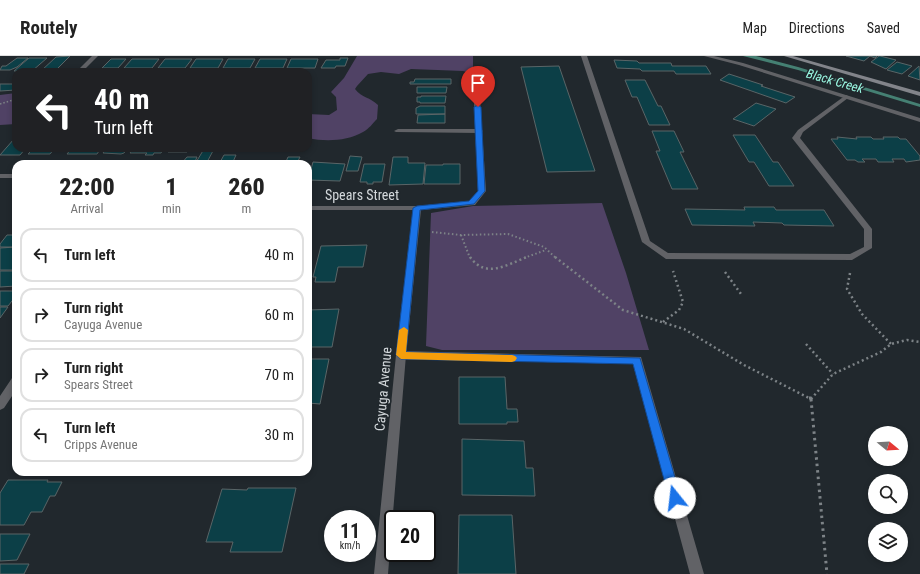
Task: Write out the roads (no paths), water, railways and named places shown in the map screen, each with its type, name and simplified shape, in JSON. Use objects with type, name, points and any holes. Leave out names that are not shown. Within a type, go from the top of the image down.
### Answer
[{"type":"street","points":[[82,68],[95,56]]},
{"type":"street","points":[[584,56],[646,242],[666,256],[852,257],[868,248],[868,229],[796,138],[800,131],[846,97]]},
{"type":"street","points":[[708,56],[741,64],[920,120]]},
{"type":"street","points":[[787,56],[920,94]]},
{"type":"street","points":[[398,130],[479,131],[476,83]]},
{"type":"street","name":"Spears Street","points":[[312,208],[417,208],[472,203],[482,191],[479,131]]},
{"type":"street","points":[[0,176],[12,176]]},
{"type":"street","name":"Cayuga Avenue","points":[[381,574],[401,355],[417,208]]},
{"type":"street","points":[[401,355],[637,360],[697,574]]},
{"type":"street","points":[[0,405],[12,386]]},
{"type":"water","name":"Black Creek","points":[[743,56],[756,56],[798,67],[920,104],[920,107],[798,70]]}]
